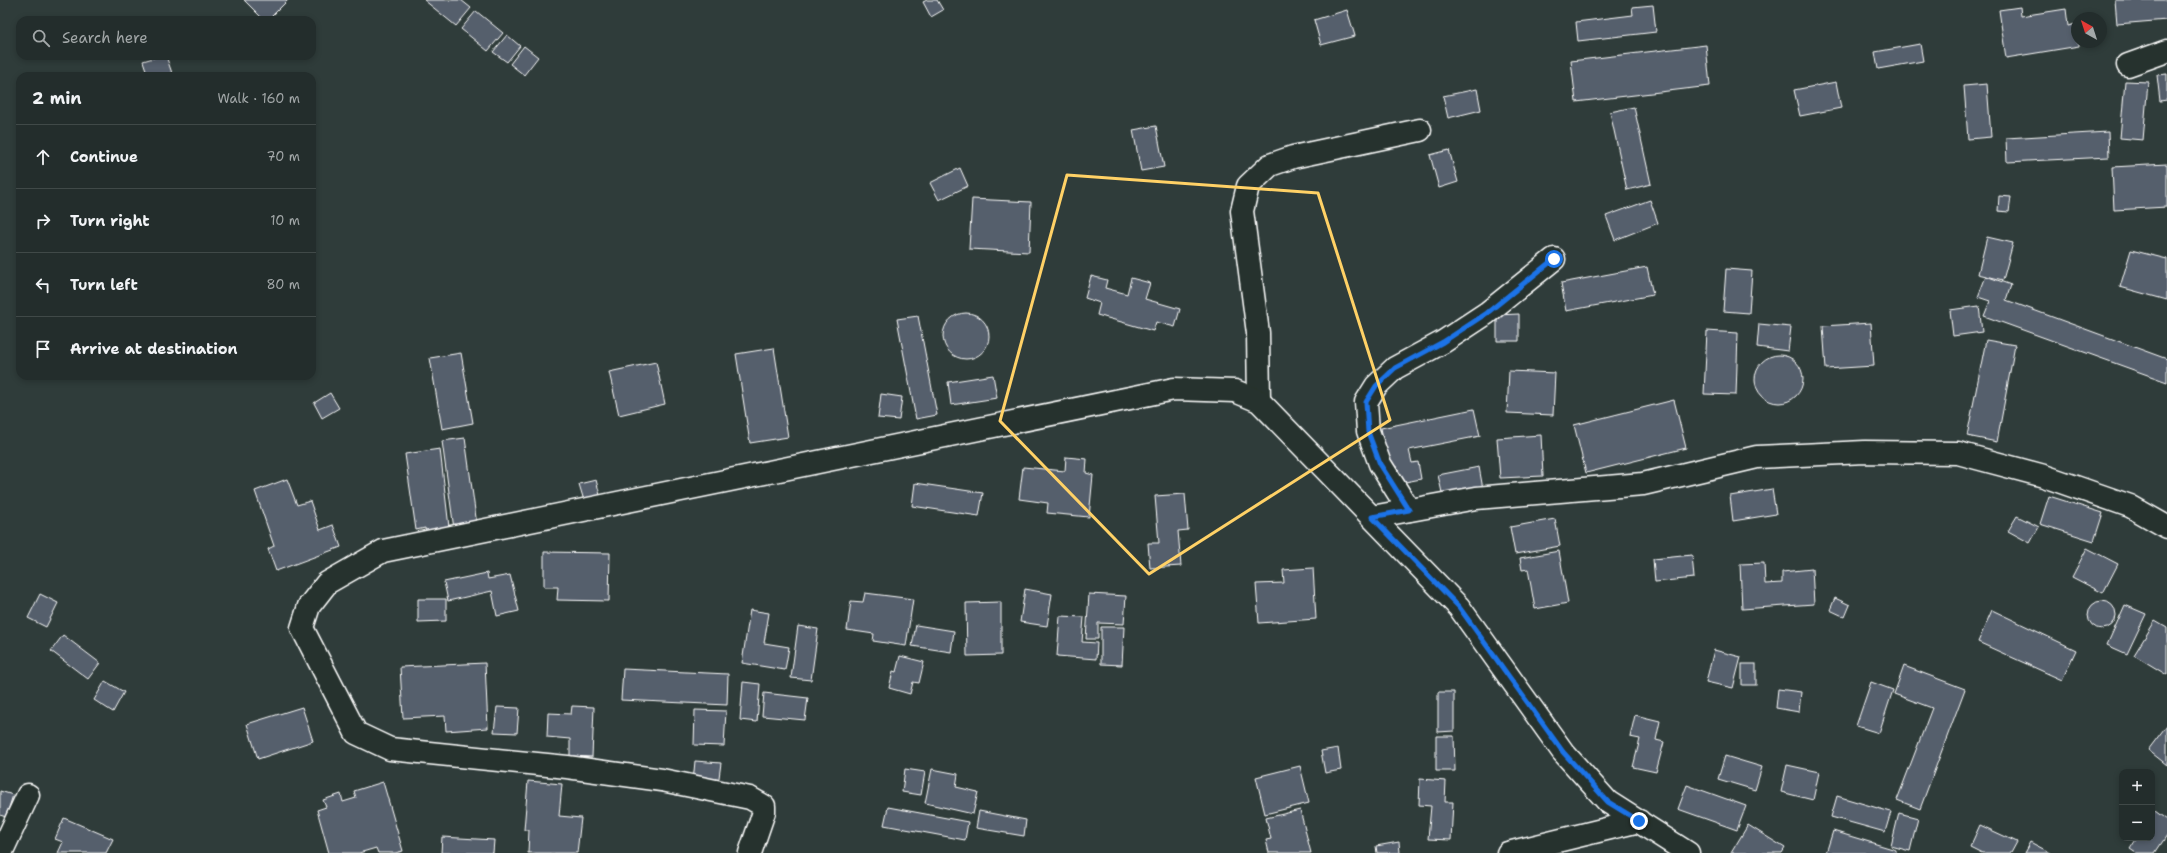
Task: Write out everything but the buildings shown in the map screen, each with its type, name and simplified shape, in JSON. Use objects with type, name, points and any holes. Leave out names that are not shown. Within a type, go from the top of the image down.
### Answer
[{"type":"street","points":[[2128,65],[2167,50]]},
{"type":"street","points":[[1259,401],[1258,333],[1242,211],[1248,186],[1270,165],[1293,157],[1420,130]]},
{"type":"street","points":[[1409,510],[1380,464],[1368,432],[1366,402],[1376,386],[1395,368],[1443,342],[1487,313],[1554,259]]},
{"type":"street","points":[[750,853],[764,812],[764,806],[750,798],[662,780],[626,775],[390,749],[356,733],[302,628],[309,606],[327,583],[383,551],[1174,389],[1235,391],[1259,401],[1459,607],[1568,757],[1608,802],[1688,853]]},
{"type":"street","points":[[1372,517],[1476,498],[1643,484],[1757,457],[1865,452],[1958,453],[2044,476],[2130,506],[2167,527]]},
{"type":"street","points":[[1,853],[28,795]]},
{"type":"street","points":[[1508,853],[1639,821]]},
{"type":"highlighted area","points":[[1067,175],[1318,193],[1390,420],[1149,574],[1000,421]]},
{"type":"route","points":[[1554,259],[1487,313],[1443,342],[1395,368],[1376,386],[1366,402],[1368,432],[1380,464],[1409,510],[1372,517],[1459,607],[1563,752],[1608,802],[1639,821]]}]
